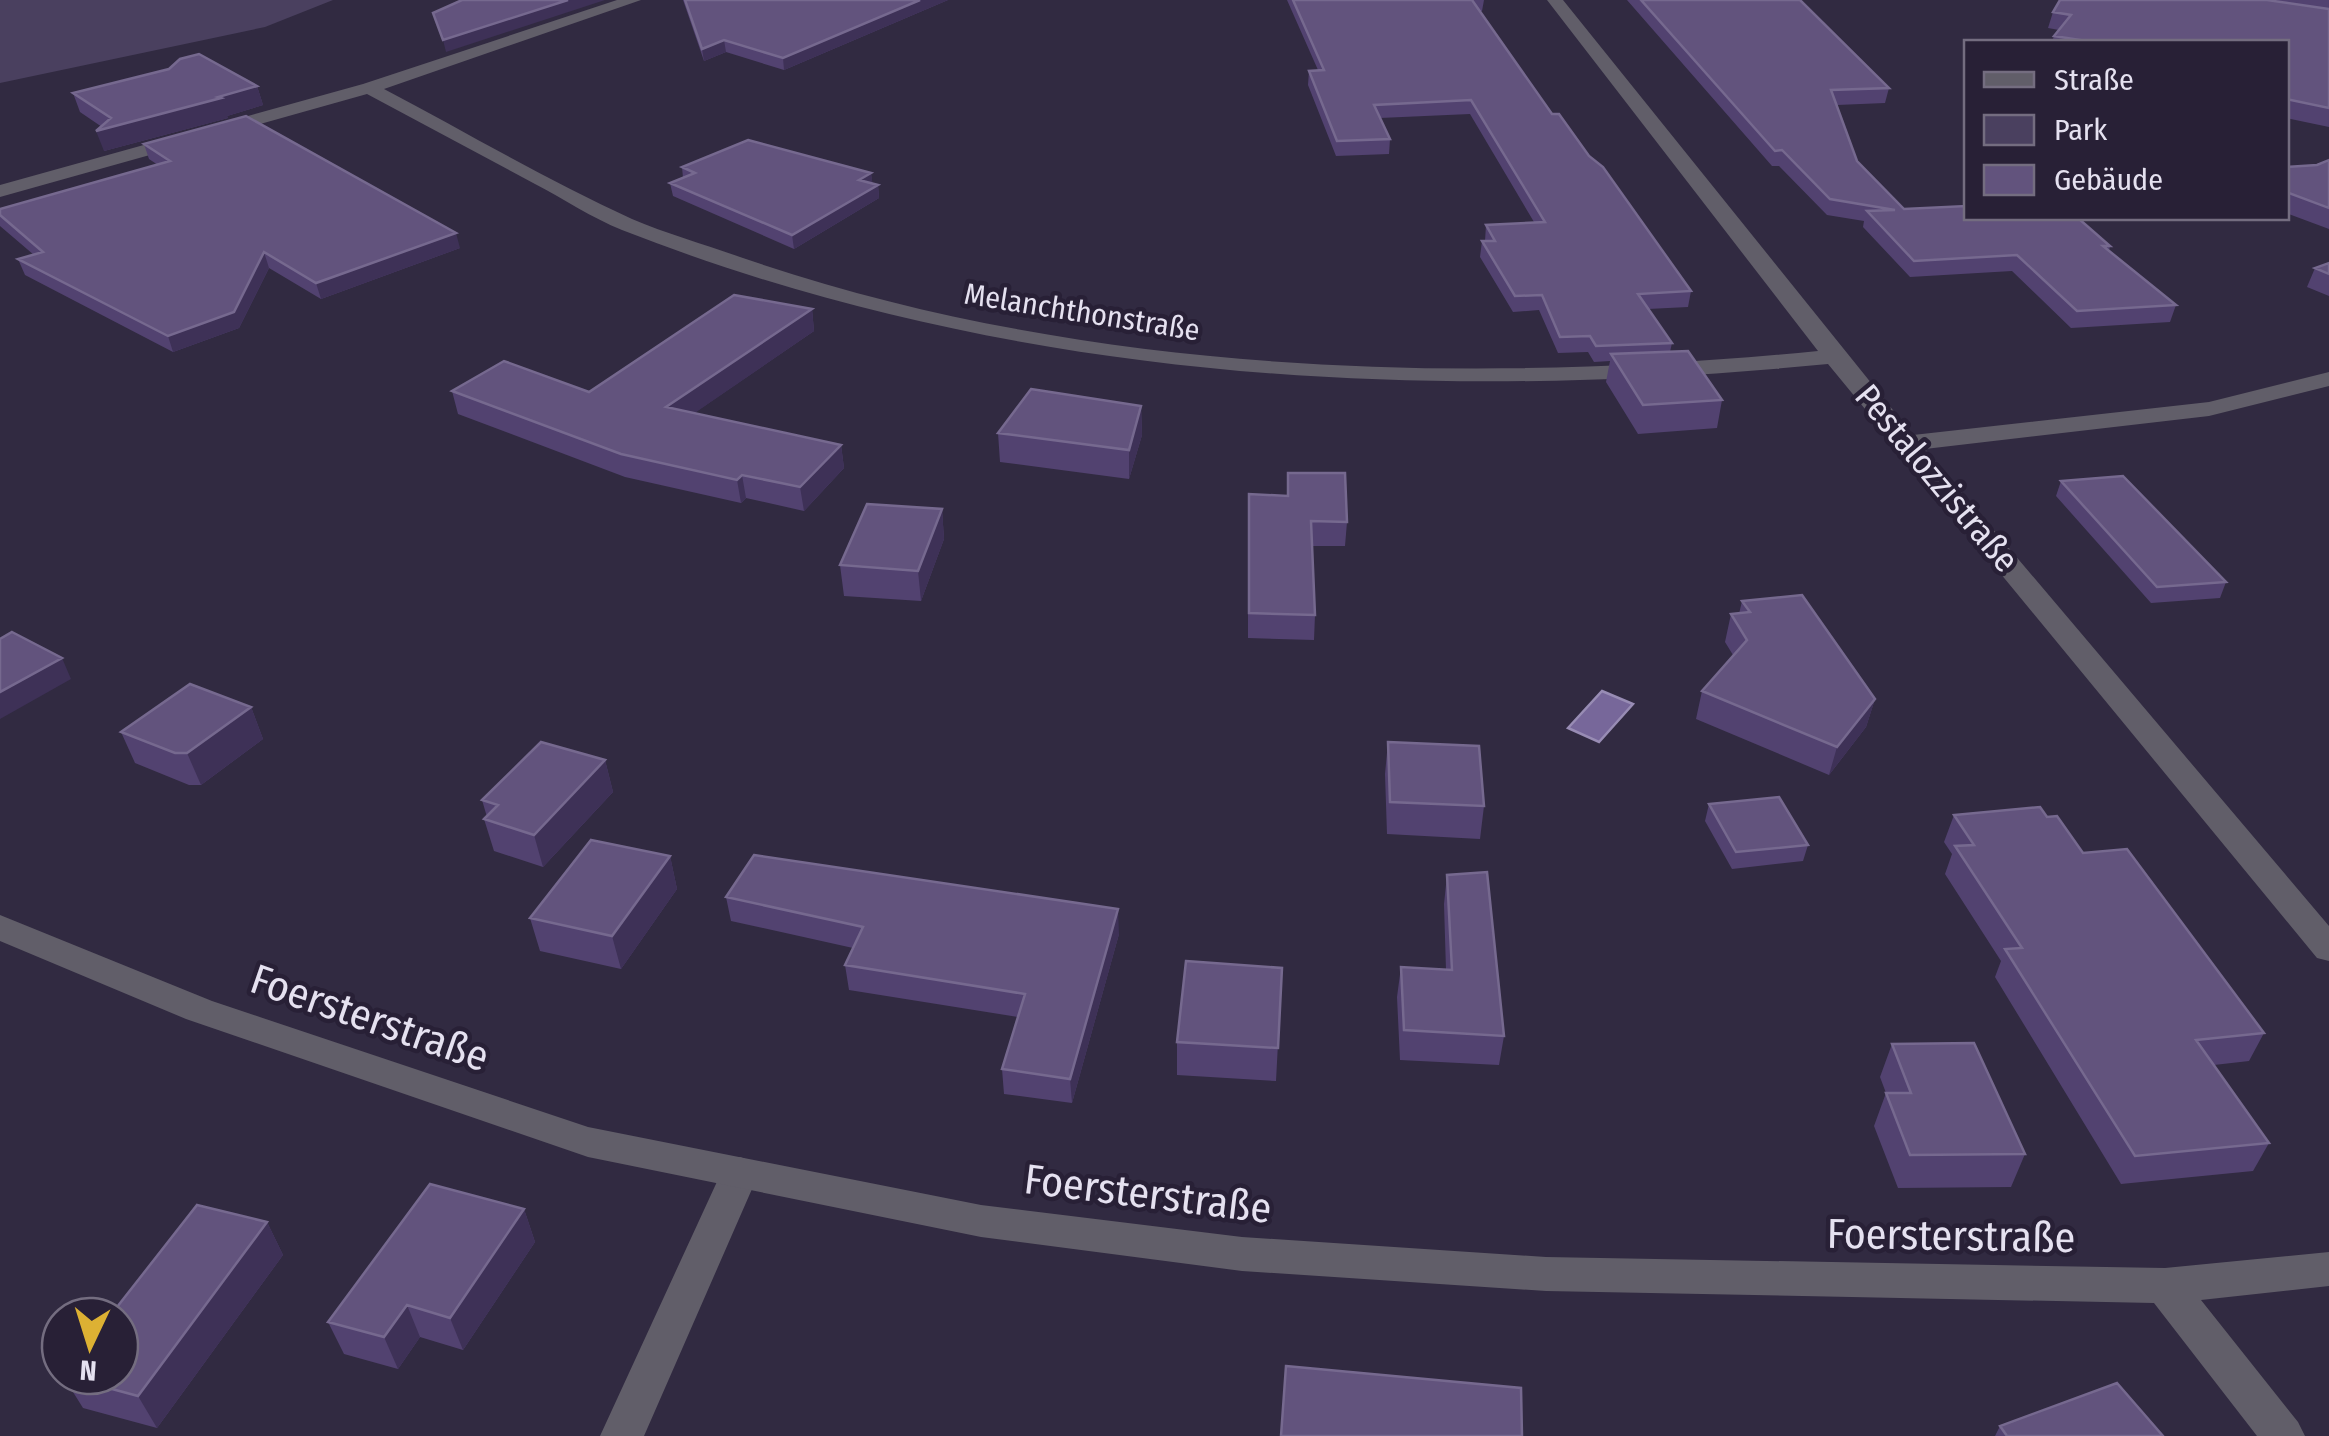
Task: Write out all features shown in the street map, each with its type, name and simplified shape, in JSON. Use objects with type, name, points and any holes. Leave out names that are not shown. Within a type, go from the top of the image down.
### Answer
[{"type":"street","points":[[0,191],[369,88],[633,0]]},
{"type":"street","name":"Pestalozzistraße","points":[[1555,0],[1834,356],[2329,948]]},
{"type":"street","name":"Melanchthonstraße","points":[[369,88],[626,224],[786,280],[915,316],[1088,346],[1244,366],[1372,375],[1517,376],[1694,370],[1834,356]]},
{"type":"street","points":[[1909,444],[2209,409],[2329,379]]},
{"type":"street","name":"Foersterstraße","points":[[0,927],[199,1010],[588,1142],[981,1221],[1242,1254],[1546,1274],[2165,1286],[2329,1269]]},
{"type":"street","points":[[622,1436],[740,1173]]},
{"type":"street","points":[[2165,1286],[2283,1436]]},
{"type":"green space","points":[[0,0],[333,0],[265,27],[0,83]]},
{"type":"shaded area","points":[[1602,691],[1633,704],[1599,742],[1568,728]]},
{"type":"building","points":[[462,0],[568,0],[443,40],[433,13]]},
{"type":"building","points":[[685,0],[920,0],[783,58],[724,40],[702,49]]},
{"type":"building","points":[[1293,0],[1472,0],[1552,114],[1559,114],[1589,156],[1603,167],[1691,291],[1638,294],[1672,343],[1596,346],[1590,336],[1560,337],[1542,295],[1515,296],[1482,241],[1495,241],[1486,225],[1545,222],[1471,100],[1374,105],[1390,139],[1337,141],[1309,71],[1324,70]]},
{"type":"building","points":[[1641,0],[1800,0],[1889,88],[1831,90],[1857,161],[1904,209],[1964,206],[1964,220],[2080,220],[2110,246],[2103,246],[2176,305],[2077,311],[2017,255],[1914,261],[1867,211],[1895,210],[1830,199],[1782,150],[1775,151]]},
{"type":"building","points":[[2060,0],[2267,0],[2329,9],[2329,108],[2289,100],[2289,40],[2080,40],[2054,36],[2071,15],[2053,12]]},
{"type":"building","points":[[199,54],[257,86],[96,131],[111,118],[73,93],[169,69],[180,59]]},
{"type":"building","points":[[246,116],[456,233],[316,283],[264,252],[234,312],[168,336],[18,259],[43,252],[0,215],[0,209],[170,161],[144,144]]},
{"type":"building","points":[[748,140],[871,173],[859,180],[878,185],[792,235],[670,183],[695,173],[682,167]]},
{"type":"building","points":[[2329,160],[2329,208],[2289,193],[2289,167]]},
{"type":"building","points":[[2329,263],[2329,274],[2315,268]]},
{"type":"building","points":[[734,295],[812,309],[666,407],[841,445],[800,487],[742,475],[737,480],[621,454],[452,391],[504,361],[589,392]]},
{"type":"building","points":[[1688,351],[1722,400],[1643,405],[1611,354]]},
{"type":"building","points":[[1031,389],[1141,406],[1129,450],[998,433]]},
{"type":"building","points":[[1288,473],[1345,473],[1347,522],[1311,521],[1315,615],[1249,613],[1249,494],[1288,496]]},
{"type":"building","points":[[2123,476],[2226,582],[2157,587],[2061,481]]},
{"type":"building","points":[[867,504],[942,509],[918,571],[840,565]]},
{"type":"building","points":[[1802,595],[1875,699],[1837,747],[1702,691],[1747,640],[1731,614],[1750,612],[1742,601]]},
{"type":"building","points":[[12,632],[62,658],[0,692],[0,639]]},
{"type":"building","points":[[190,684],[251,707],[187,753],[175,753],[121,732]]},
{"type":"building","points":[[541,742],[605,760],[534,835],[484,819],[498,805],[482,800]]},
{"type":"building","points":[[1388,742],[1479,746],[1484,806],[1390,802]]},
{"type":"building","points":[[1779,797],[1808,845],[1736,852],[1709,804]]},
{"type":"building","points":[[2040,807],[2047,817],[2057,816],[2083,853],[2127,849],[2264,1033],[2196,1040],[2269,1143],[2135,1156],[2005,949],[2022,948],[1955,846],[1974,845],[1954,815]]},
{"type":"building","points":[[591,840],[670,856],[612,936],[530,918]]},
{"type":"building","points":[[754,855],[1118,909],[1070,1079],[1002,1069],[1025,994],[845,965],[863,927],[726,897]]},
{"type":"building","points":[[1487,872],[1504,1036],[1404,1030],[1401,967],[1452,970],[1447,875]]},
{"type":"building","points":[[1186,961],[1282,968],[1278,1048],[1177,1042]]},
{"type":"building","points":[[1974,1043],[2025,1154],[1910,1155],[1886,1093],[1911,1093],[1892,1044]]},
{"type":"building","points":[[430,1184],[524,1209],[450,1318],[407,1305],[384,1337],[328,1322]]},
{"type":"building","points":[[197,1205],[267,1222],[140,1393],[140,1296],[126,1296]]},
{"type":"building","points":[[1286,1366],[1521,1388],[1522,1436],[1281,1436]]},
{"type":"building","points":[[2117,1383],[2163,1436],[2007,1436],[2000,1426]]}]
